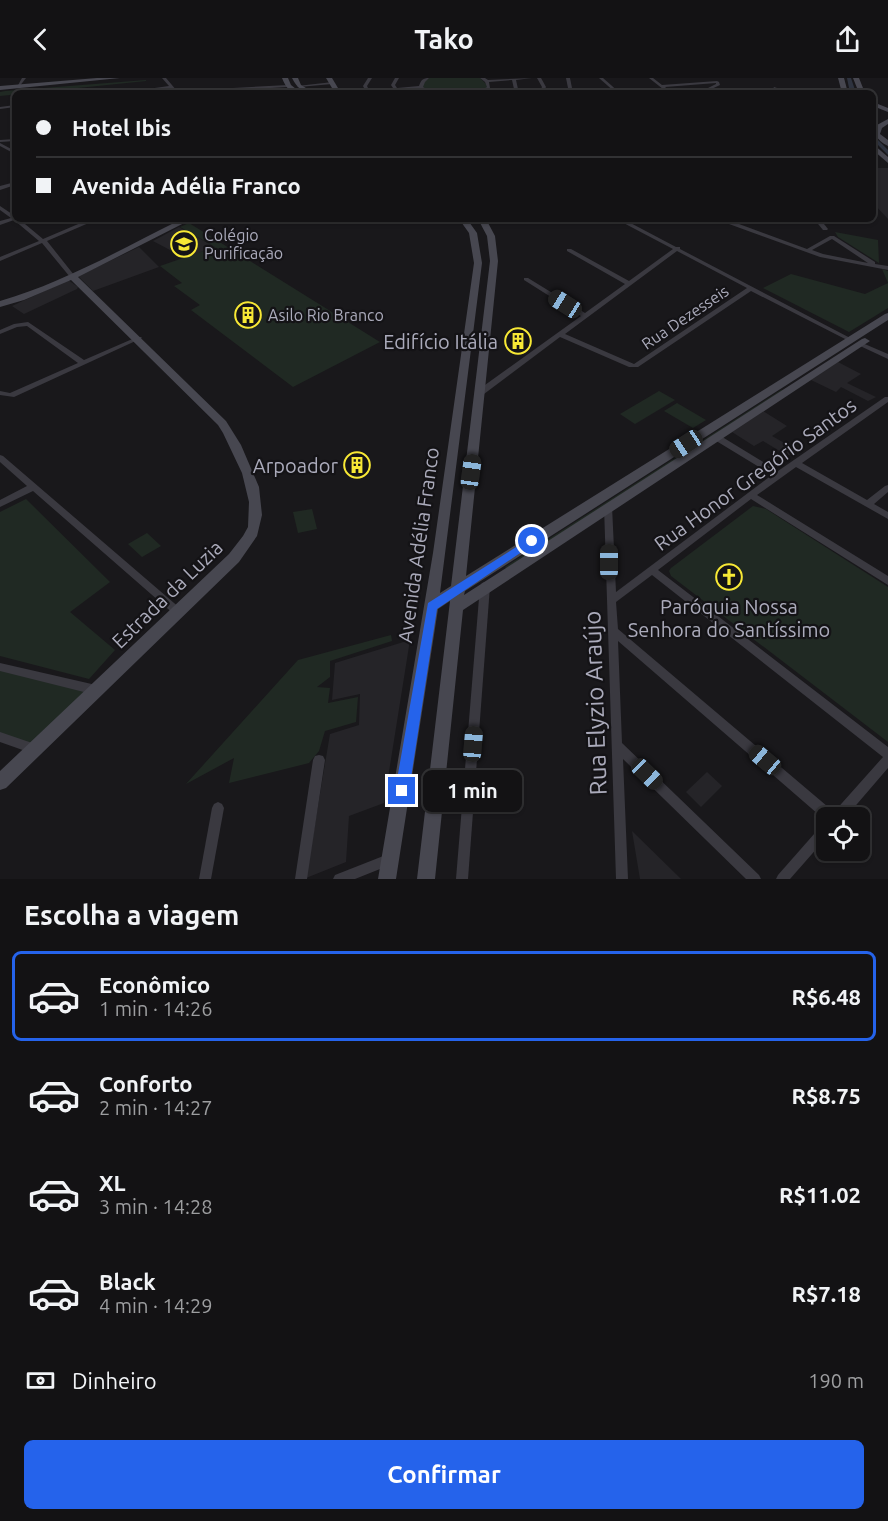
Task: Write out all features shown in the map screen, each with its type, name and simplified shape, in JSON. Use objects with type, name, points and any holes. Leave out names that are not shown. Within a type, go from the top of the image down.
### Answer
[{"type":"main road","points":[[0,88],[117,78]]},
{"type":"main road","points":[[285,78],[288,86],[298,89],[296,78]]},
{"type":"main road","points":[[339,90],[340,81]]},
{"type":"main road","points":[[877,134],[879,127],[888,121]]},
{"type":"main road","points":[[876,131],[888,144]]},
{"type":"main road","points":[[876,151],[888,161]]},
{"type":"main road","points":[[3,304],[72,276],[182,222]]},
{"type":"main road","name":"Avenida Adélia Franco","points":[[387,879],[432,606],[478,263],[473,233],[465,222]]},
{"type":"main road","points":[[426,879],[494,261],[491,237],[484,222]]},
{"type":"main road","name":"Estrada da Luzia","points":[[0,782],[234,558],[255,525],[255,508],[244,461],[237,444],[222,423],[139,338],[72,276]]},
{"type":"main road","points":[[456,607],[716,437],[856,342],[888,316]]},
{"type":"main road","points":[[432,606],[486,569],[856,342],[888,326]]},
{"type":"main road","points":[[461,560],[486,569]]},
{"type":"street","points":[[18,86],[24,78]]},
{"type":"street","points":[[164,78],[175,90]]},
{"type":"street","points":[[260,78],[260,90],[288,86]]},
{"type":"street","points":[[394,89],[397,78]]},
{"type":"street","points":[[421,87],[427,78]]},
{"type":"street","points":[[482,78],[487,81],[530,78]]},
{"type":"street","points":[[601,78],[615,90]]},
{"type":"street","points":[[651,78],[666,90]]},
{"type":"street","points":[[298,89],[330,80]]},
{"type":"street","points":[[660,86],[728,80]]},
{"type":"street","points":[[484,90],[489,87],[487,81]]},
{"type":"street","points":[[707,90],[718,85],[717,82],[711,81]]},
{"type":"street","points":[[147,90],[173,87]]},
{"type":"street","points":[[385,90],[421,87],[426,90]]},
{"type":"street","points":[[20,222],[44,243],[72,276]]},
{"type":"street","points":[[0,259],[44,243],[89,222]]},
{"type":"street","points":[[625,222],[888,357]]},
{"type":"street","points":[[819,222],[825,229]]},
{"type":"street","points":[[731,223],[807,251],[888,268]]},
{"type":"street","points":[[807,251],[832,237],[879,266]]},
{"type":"street","points":[[481,392],[678,248]]},
{"type":"street","points":[[569,250],[629,284]]},
{"type":"street","points":[[526,279],[585,316]]},
{"type":"street","name":"Rua Dezesseis","points":[[559,334],[633,366],[751,288]]},
{"type":"street","points":[[0,332],[16,325],[28,324],[82,363]]},
{"type":"street","points":[[1,394],[11,395],[139,338]]},
{"type":"street","name":"Rua Honor Gregório Santos","points":[[613,599],[778,475],[888,399]]},
{"type":"street","points":[[716,437],[778,475]]},
{"type":"street","points":[[0,459],[178,612]]},
{"type":"street","points":[[796,463],[888,516]]},
{"type":"street","points":[[0,504],[33,487]]},
{"type":"street","points":[[868,504],[888,488]]},
{"type":"street","points":[[751,495],[888,581]]},
{"type":"street","name":"Rua Elyzio Araújo","points":[[608,506],[622,879]]},
{"type":"street","points":[[592,517],[608,526]]},
{"type":"street","points":[[652,570],[888,754]]},
{"type":"street","points":[[462,879],[485,586]]},
{"type":"street","points":[[612,630],[821,807]]},
{"type":"street","points":[[0,667],[96,690]]},
{"type":"street","points":[[0,737],[34,749]]},
{"type":"street","points":[[616,744],[754,879]]},
{"type":"street","points":[[301,879],[319,760]]},
{"type":"street","points":[[844,807],[888,760]]},
{"type":"street","points":[[205,879],[218,808]]},
{"type":"street","points":[[782,879],[816,840]]},
{"type":"street","points":[[339,879],[391,859]]},
{"type":"shaded area","points":[[429,78],[480,78],[488,86],[482,90],[429,90],[422,87],[425,80]]},
{"type":"shaded area","points":[[146,80],[58,90],[18,90]]},
{"type":"shaded area","points":[[12,90],[12,95],[0,96],[0,92]]},
{"type":"shaded area","points":[[876,168],[888,168],[888,219],[876,206]]},
{"type":"shaded area","name":"Asilo Rio Branco","points":[[189,223],[380,342],[293,387],[191,310],[200,305],[174,286],[182,283],[160,266],[215,247],[180,227]]},
{"type":"shaded area","name":"Colégio Purificação","points":[[179,227],[215,247],[185,258],[153,241]]},
{"type":"shaded area","points":[[835,232],[878,240],[879,263],[838,237]]},
{"type":"shaded area","points":[[139,247],[159,267],[93,291],[78,276]]},
{"type":"shaded area","points":[[882,269],[888,271],[888,283]]},
{"type":"shaded area","points":[[791,274],[865,294],[888,283],[888,308],[849,332],[763,288]]},
{"type":"shaded area","points":[[68,280],[78,287],[77,289],[24,314],[12,306]]},
{"type":"shaded area","points":[[838,362],[861,374],[847,383],[876,397],[868,401],[841,387],[836,392],[811,380]]},
{"type":"shaded area","points":[[783,390],[507,569],[505,567]]},
{"type":"shaded area","points":[[659,391],[675,400],[635,424],[620,414]]},
{"type":"shaded area","points":[[677,403],[706,420],[693,428],[664,411]]},
{"type":"shaded area","points":[[763,411],[787,426],[772,436],[797,450],[788,456],[763,441],[754,446],[732,432]]},
{"type":"shaded area","points":[[26,499],[110,582],[70,612],[115,650],[89,679],[0,656],[0,512]]},
{"type":"shaded area","points":[[753,506],[766,509],[888,587],[888,742],[671,576],[669,571],[671,568]]},
{"type":"shaded area","points":[[312,509],[317,529],[298,533],[293,512]]},
{"type":"shaded area","points":[[147,533],[161,546],[142,557],[128,544]]},
{"type":"shaded area","points":[[391,635],[392,641],[330,661],[330,677],[317,687],[330,688],[328,703],[358,697],[356,722],[325,731],[319,751],[309,763],[229,783],[234,758],[186,784],[298,660]]},
{"type":"shaded area","points":[[410,640],[384,803],[349,816],[346,862],[306,878],[330,734],[359,725],[360,694],[332,700],[335,663]]},
{"type":"shaded area","points":[[0,667],[91,691],[28,750],[0,739]]},
{"type":"shaded area","points":[[707,772],[722,786],[701,807],[686,792]]},
{"type":"shaded area","points":[[632,831],[681,879],[640,879]]},
{"type":"waterway","points":[[849,78],[852,90]]},
{"type":"waterway","points":[[876,140],[888,153]]},
{"type":"place","name":"Colégio Purificação","points":[[184,244]]},
{"type":"place","name":"Asilo Rio Branco","points":[[248,315]]},
{"type":"place","name":"Edifício Itália","points":[[518,341]]},
{"type":"place","name":"Arpoador","points":[[357,465]]},
{"type":"place","name":"Paróquia Nossa Senhora do Santíssimo","points":[[729,577]]},
{"type":"route","points":[[402,791],[432,606],[532,541]]}]
